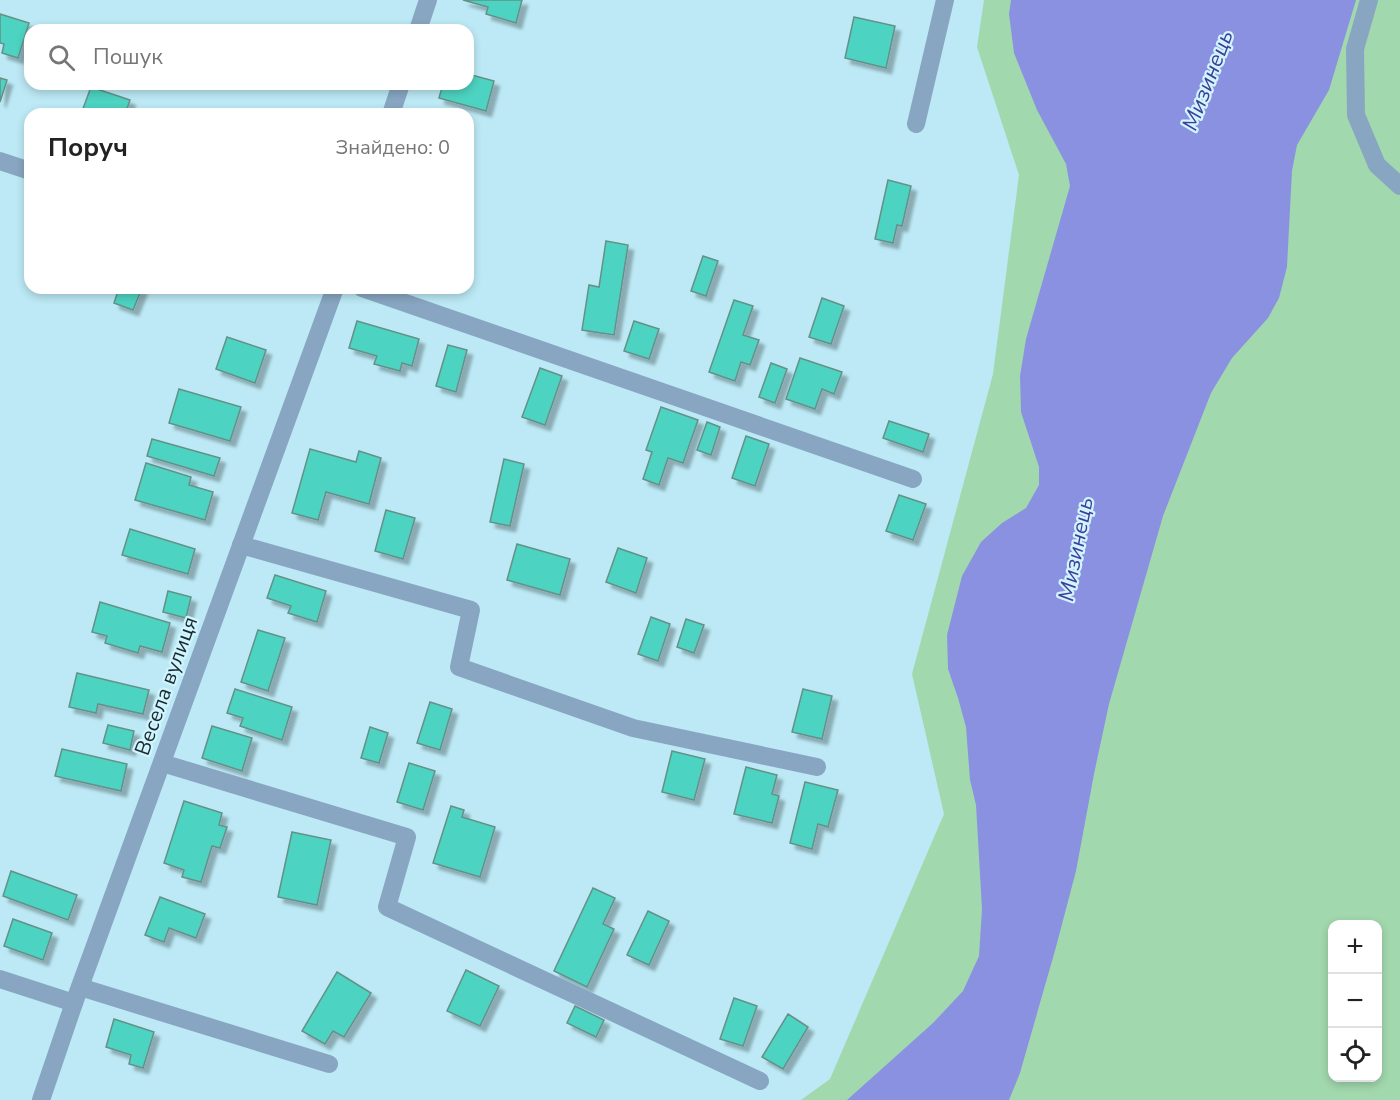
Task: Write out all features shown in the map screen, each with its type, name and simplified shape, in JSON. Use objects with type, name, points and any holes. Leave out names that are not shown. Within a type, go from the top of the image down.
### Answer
[{"type":"street","points":[[420,24],[428,0]]},
{"type":"street","points":[[916,124],[945,0]]},
{"type":"street","points":[[1369,0],[1355,49],[1356,115],[1377,165],[1400,186]]},
{"type":"street","points":[[393,108],[399,90]]},
{"type":"street","points":[[0,161],[24,169]]},
{"type":"street","name":"Весела вулиця","points":[[41,1100],[77,995],[333,294]]},
{"type":"street","points":[[379,294],[913,479]]},
{"type":"street","points":[[241,545],[471,610],[459,667],[633,728],[817,767]]},
{"type":"street","points":[[162,763],[407,837],[387,907],[760,1081]]},
{"type":"street","points":[[0,980],[77,995],[329,1064]]},
{"type":"green space","points":[[984,0],[1400,0],[1400,1100],[801,1100],[830,1079],[944,814],[912,674],[993,374],[1019,175],[977,47]]},
{"type":"water","name":"Мизинець","points":[[1011,0],[1356,0],[1329,90],[1297,145],[1292,171],[1287,267],[1279,298],[1268,318],[1232,358],[1211,393],[1163,516],[1109,704],[1076,871],[1056,947],[1020,1073],[1009,1100],[847,1100],[933,1023],[963,991],[979,956],[982,909],[976,805],[970,780],[966,727],[948,669],[947,635],[962,576],[981,542],[1002,523],[1026,508],[1039,485],[1039,467],[1021,412],[1020,376],[1026,339],[1070,186],[1066,164],[1037,110],[1014,53],[1009,14]]},
{"type":"building","points":[[463,0],[522,0],[516,23],[486,14],[488,7]]},
{"type":"building","points":[[0,14],[29,23],[24,24],[24,39],[18,58],[2,53],[4,44],[0,43]]},
{"type":"building","points":[[854,17],[895,26],[886,68],[845,58]]},
{"type":"building","points":[[474,76],[494,81],[486,111],[439,98],[441,90],[474,90]]},
{"type":"building","points":[[0,78],[7,80],[0,102]]},
{"type":"building","points":[[90,90],[100,90],[130,100],[127,108],[83,108]]},
{"type":"building","points":[[888,180],[911,186],[902,226],[897,225],[893,243],[875,239]]},
{"type":"building","points":[[606,241],[628,245],[614,335],[582,330],[589,285],[599,287]]},
{"type":"building","points":[[703,256],[718,261],[706,296],[691,291]]},
{"type":"building","points":[[117,294],[140,294],[133,310],[114,303]]},
{"type":"building","points":[[822,298],[844,306],[831,344],[809,337]]},
{"type":"building","points":[[734,300],[753,306],[743,335],[759,340],[750,365],[741,362],[735,381],[709,372]]},
{"type":"building","points":[[357,321],[419,339],[412,366],[402,363],[400,371],[374,364],[377,356],[349,348]]},
{"type":"building","points":[[634,321],[659,329],[649,359],[624,351]]},
{"type":"building","points":[[227,337],[266,350],[255,383],[216,369]]},
{"type":"building","points":[[448,345],[467,350],[456,392],[436,386]]},
{"type":"building","points":[[800,358],[842,372],[834,394],[822,389],[815,409],[786,399]]},
{"type":"building","points":[[771,363],[787,369],[775,403],[759,397]]},
{"type":"building","points":[[540,368],[562,376],[545,425],[522,417]]},
{"type":"building","points":[[179,389],[241,407],[230,441],[169,423]]},
{"type":"building","points":[[661,407],[698,420],[683,463],[668,458],[659,485],[643,479],[652,452],[646,450]]},
{"type":"building","points":[[889,421],[929,434],[923,452],[883,438]]},
{"type":"building","points":[[707,422],[720,427],[711,455],[697,450]]},
{"type":"building","points":[[746,436],[769,444],[755,486],[732,478]]},
{"type":"building","points":[[152,439],[220,458],[214,476],[147,456]]},
{"type":"building","points":[[310,449],[356,462],[359,451],[381,458],[369,504],[326,492],[318,520],[292,513]]},
{"type":"building","points":[[504,459],[524,464],[510,526],[490,522]]},
{"type":"building","points":[[146,463],[191,477],[189,485],[213,492],[205,520],[135,500]]},
{"type":"building","points":[[899,495],[926,504],[913,540],[886,531]]},
{"type":"building","points":[[386,510],[415,518],[403,559],[375,551]]},
{"type":"building","points":[[130,529],[195,549],[188,574],[122,555]]},
{"type":"building","points":[[517,544],[570,559],[560,595],[507,580]]},
{"type":"building","points":[[618,548],[647,558],[636,593],[606,582]]},
{"type":"building","points":[[275,575],[326,591],[317,622],[288,613],[291,606],[267,598]]},
{"type":"building","points":[[168,591],[191,597],[186,618],[163,612]]},
{"type":"building","points":[[100,602],[170,623],[162,652],[140,646],[138,653],[105,643],[107,636],[92,632]]},
{"type":"building","points":[[651,617],[670,624],[658,661],[638,654]]},
{"type":"building","points":[[686,619],[704,625],[694,653],[677,647]]},
{"type":"building","points":[[258,630],[285,638],[268,691],[241,682]]},
{"type":"building","points":[[77,673],[149,690],[143,714],[98,704],[96,713],[69,707]]},
{"type":"building","points":[[235,689],[292,707],[282,740],[240,726],[243,718],[227,713]]},
{"type":"building","points":[[803,689],[832,696],[822,739],[792,732]]},
{"type":"building","points":[[430,702],[452,709],[440,750],[417,743]]},
{"type":"building","points":[[108,725],[134,731],[130,750],[103,743]]},
{"type":"building","points":[[212,726],[252,738],[242,771],[202,758]]},
{"type":"building","points":[[370,727],[388,733],[379,763],[361,758]]},
{"type":"building","points":[[62,749],[127,764],[121,791],[55,776]]},
{"type":"building","points":[[672,751],[705,759],[694,800],[662,792]]},
{"type":"building","points":[[409,763],[435,771],[423,810],[397,802]]},
{"type":"building","points":[[746,767],[777,775],[772,794],[779,796],[772,823],[734,814]]},
{"type":"building","points":[[805,782],[838,790],[828,827],[818,824],[812,849],[790,843]]},
{"type":"building","points":[[184,801],[222,813],[219,825],[227,827],[220,848],[212,846],[201,882],[182,877],[184,870],[164,863]]},
{"type":"building","points":[[451,806],[464,810],[462,817],[495,827],[480,877],[433,863]]},
{"type":"building","points":[[292,832],[331,840],[317,905],[278,897]]},
{"type":"building","points":[[11,871],[77,895],[68,920],[3,896]]},
{"type":"building","points":[[593,888],[615,898],[603,924],[614,929],[587,987],[554,971]]},
{"type":"building","points":[[160,897],[205,914],[196,938],[169,928],[164,942],[145,935]]},
{"type":"building","points":[[648,911],[669,921],[649,965],[627,955]]},
{"type":"building","points":[[13,919],[52,933],[43,960],[4,946]]},
{"type":"building","points":[[466,970],[499,986],[480,1026],[447,1011]]},
{"type":"building","points":[[337,972],[371,993],[344,1037],[333,1031],[325,1044],[302,1031]]},
{"type":"building","points":[[734,998],[757,1006],[743,1046],[720,1039]]},
{"type":"building","points":[[575,1006],[604,1020],[596,1037],[567,1023]]},
{"type":"building","points":[[788,1014],[808,1027],[783,1069],[762,1057]]},
{"type":"building","points":[[114,1019],[154,1032],[143,1068],[129,1064],[131,1055],[106,1047]]}]
